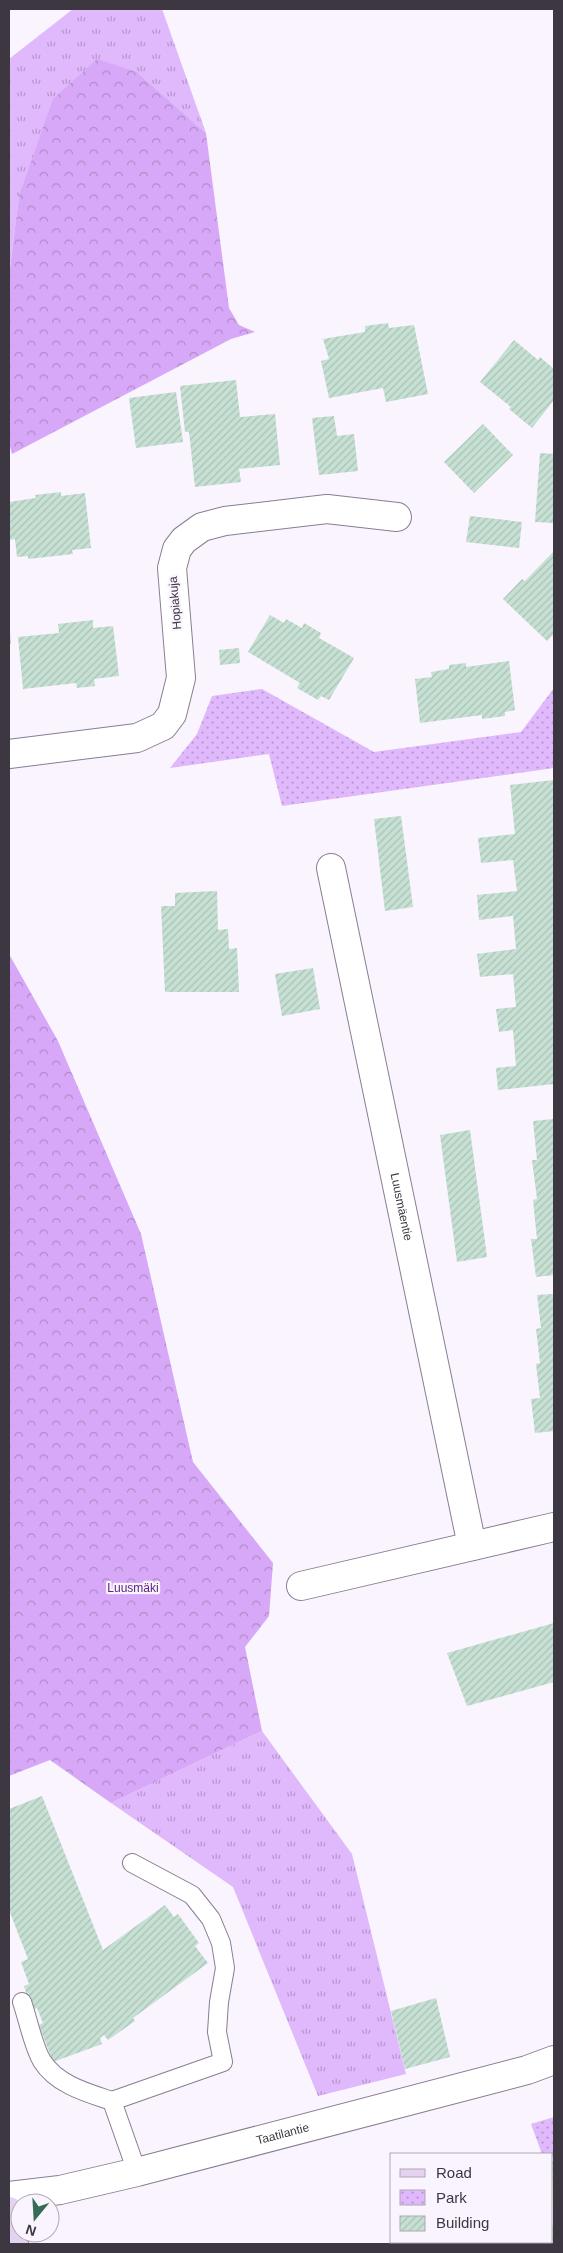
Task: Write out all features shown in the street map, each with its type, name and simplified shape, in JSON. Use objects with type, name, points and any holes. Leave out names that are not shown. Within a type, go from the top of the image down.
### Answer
[{"type":"street","name":"Hopiakuja","points":[[9,754],[137,738],[163,726],[172,714],[181,678],[172,568],[177,549],[184,540],[202,527],[225,521],[328,509],[397,517]]},
{"type":"street","name":"Luusmäentie","points":[[331,868],[472,1546]]},
{"type":"street","points":[[301,1586],[554,1527]]},
{"type":"street","name":"Taatilantie","points":[[9,2196],[60,2190],[137,2172],[527,2070],[554,2060]]},
{"type":"street","points":[[9,2211],[14,2244]]},
{"type":"lane","points":[[22,2002],[41,2060],[51,2073],[79,2090],[112,2101],[223,2062],[217,2032],[219,2002],[225,1968],[221,1943],[210,1918],[192,1895],[132,1863]]},
{"type":"lane","points":[[112,2101],[137,2172]]},
{"type":"green space","points":[[73,9],[162,9],[206,133],[137,72],[19,196],[9,276],[9,59]]},
{"type":"green space","points":[[97,59],[137,72],[206,133],[229,308],[239,325],[255,332],[231,339],[12,454],[9,443],[9,276],[19,196],[53,99]]},
{"type":"green space","points":[[554,688],[554,768],[282,806],[269,754],[170,768],[197,734],[212,696],[262,689],[374,752],[521,732]]},
{"type":"green space","name":"Luusmäki","points":[[9,954],[58,1041],[141,1234],[193,1462],[273,1563],[269,1616],[245,1647],[262,1731],[111,1803],[50,1760],[9,1776]]},
{"type":"green space","points":[[262,1731],[352,1854],[406,2074],[318,2096],[233,1887],[111,1803]]},
{"type":"green space","points":[[554,2117],[554,2157],[553,2153],[542,2153],[531,2124]]},
{"type":"building","points":[[388,323],[389,328],[414,325],[428,394],[386,402],[383,388],[329,398],[321,361],[329,359],[323,339],[365,332],[365,326]]},
{"type":"building","points":[[514,340],[538,360],[540,357],[554,369],[554,400],[532,428],[509,409],[511,407],[480,382]]},
{"type":"building","points":[[236,380],[240,417],[275,414],[280,465],[239,469],[241,482],[195,487],[189,432],[185,432],[180,386]]},
{"type":"building","points":[[176,392],[183,442],[136,448],[129,398]]},
{"type":"building","points":[[334,416],[337,436],[354,434],[358,471],[319,475],[312,418]]},
{"type":"building","points":[[483,424],[513,455],[474,493],[444,462]]},
{"type":"building","points":[[540,453],[554,454],[554,523],[535,522]]},
{"type":"building","points":[[61,492],[61,496],[85,493],[91,548],[72,550],[73,554],[28,559],[28,556],[17,557],[15,539],[9,540],[9,502],[36,498],[35,495]]},
{"type":"building","points":[[470,516],[522,522],[519,548],[466,542]]},
{"type":"building","points":[[553,552],[554,634],[547,641],[503,599],[522,579],[525,581]]},
{"type":"building","points":[[270,615],[284,623],[286,619],[302,628],[304,623],[321,633],[319,638],[354,658],[329,700],[321,696],[318,700],[297,688],[300,683],[248,652]]},
{"type":"building","points":[[93,620],[93,628],[113,626],[119,676],[94,679],[95,686],[77,688],[76,683],[23,689],[18,637],[59,633],[58,624]]},
{"type":"building","points":[[9,631],[11,644],[9,645]]},
{"type":"building","points":[[239,648],[240,663],[220,665],[219,650]]},
{"type":"building","points":[[509,661],[515,710],[505,712],[505,716],[482,719],[482,715],[420,723],[415,679],[432,677],[431,672],[449,669],[449,665],[466,663],[466,667]]},
{"type":"building","points":[[554,780],[554,1084],[498,1090],[496,1068],[516,1066],[513,1030],[499,1032],[496,1009],[516,1007],[513,974],[480,977],[477,954],[516,949],[513,916],[479,920],[477,895],[517,891],[513,860],[481,863],[478,838],[515,834],[510,785]]},
{"type":"building","points":[[401,816],[413,907],[385,911],[374,819]]},
{"type":"building","points":[[217,891],[218,930],[228,929],[229,949],[237,948],[239,992],[165,992],[161,906],[175,906],[175,893]]},
{"type":"building","points":[[313,968],[320,1009],[282,1016],[275,974]]},
{"type":"building","points":[[554,1119],[554,1275],[536,1277],[531,1239],[537,1239],[533,1200],[537,1199],[532,1160],[537,1160],[533,1121]]},
{"type":"building","points":[[470,1130],[487,1257],[457,1262],[440,1135]]},
{"type":"building","points":[[554,1294],[554,1431],[535,1433],[531,1399],[540,1398],[536,1364],[540,1363],[536,1329],[541,1328],[537,1295]]},
{"type":"building","points":[[554,1623],[554,1682],[467,1706],[447,1653]]},
{"type":"building","points":[[42,1796],[103,1950],[165,1905],[174,1917],[178,1914],[199,1943],[195,1946],[208,1963],[133,2018],[135,2021],[108,2040],[104,2035],[100,2038],[102,2044],[53,2062],[39,2025],[43,2023],[37,2008],[32,2010],[24,1986],[29,1984],[21,1962],[28,1959],[9,1910],[9,1809]]},
{"type":"building","points":[[436,1998],[450,2057],[405,2069],[391,2011]]},
{"type":"building","points":[[554,2160],[554,2206],[553,2206]]},
{"type":"building","points":[[554,2225],[554,2244],[533,2244],[553,2243]]},
{"type":"building","points":[[432,2243],[433,2244],[401,2244]]}]
